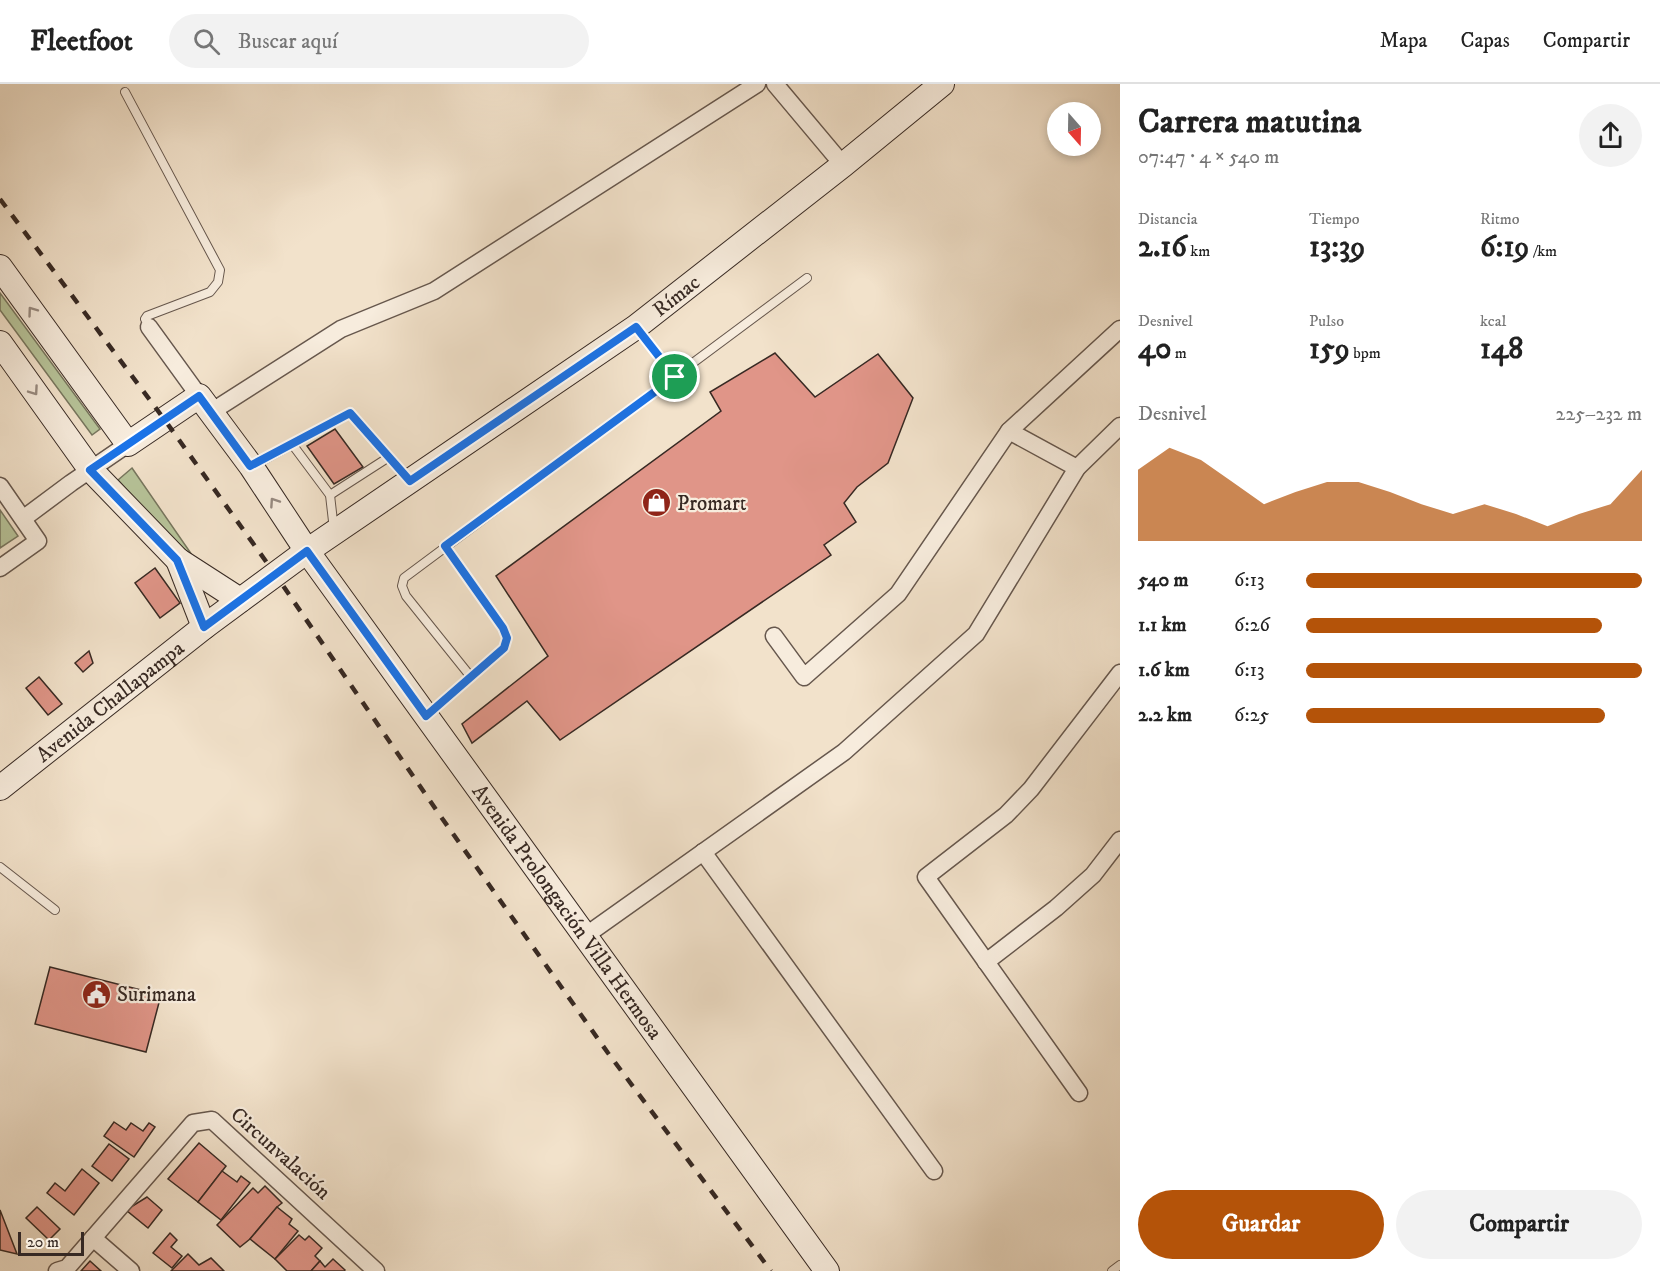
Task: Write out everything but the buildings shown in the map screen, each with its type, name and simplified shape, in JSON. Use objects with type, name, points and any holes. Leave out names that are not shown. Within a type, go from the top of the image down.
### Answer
[{"type":"main road","name":"Rímac","points":[[307,551],[636,327],[843,165],[942,84]]},
{"type":"main road","points":[[0,267],[128,444],[205,404]]},
{"type":"main road","points":[[3,352],[90,470],[177,560],[240,600]]},
{"type":"main road","name":"Avenida Prolongación Villa Hermosa","points":[[205,404],[307,551],[827,1271]]},
{"type":"main road","name":"Avenida Challapampa","points":[[0,788],[204,627],[307,551]]},
{"type":"main road","points":[[177,560],[204,627]]},
{"type":"street","points":[[149,327],[205,404],[341,329],[434,291],[757,84]]},
{"type":"street","points":[[775,84],[843,165]]},
{"type":"street","points":[[774,636],[804,677],[898,594],[1009,431],[1120,329]]},
{"type":"street","points":[[585,936],[844,752],[976,634],[1077,468],[1120,426]]},
{"type":"street","points":[[1009,431],[1077,468]]},
{"type":"street","points":[[24,518],[128,444]]},
{"type":"street","points":[[0,486],[38,541],[0,568]]},
{"type":"street","points":[[1079,1093],[926,877],[1006,815],[1031,789],[1120,673]]},
{"type":"street","points":[[986,962],[1056,909],[1093,875],[1120,840]]},
{"type":"street","points":[[703,852],[934,1171]]},
{"type":"street","name":"Circunvalación","points":[[57,1271],[67,1268],[193,1123],[212,1120],[376,1271]]},
{"type":"street","points":[[93,1238],[131,1271]]},
{"type":"lane","points":[[125,92],[220,270],[218,282],[210,292],[147,316],[145,319],[149,327]]},
{"type":"lane","points":[[471,677],[406,596],[402,586],[405,578],[807,278]]},
{"type":"lane","points":[[636,327],[675,377]]},
{"type":"lane","points":[[250,466],[350,413],[410,481]]},
{"type":"lane","points":[[292,444],[330,495],[334,533]]},
{"type":"lane","points":[[330,495],[389,457]]},
{"type":"lane","points":[[426,716],[504,648],[507,638],[503,628],[445,546]]},
{"type":"lane","points":[[0,867],[55,910]]},
{"type":"lane","points":[[1112,1271],[1120,1265]]},
{"type":"green space","points":[[0,293],[100,429],[92,435],[0,310]]},
{"type":"green space","points":[[132,468],[212,584],[118,480]]},
{"type":"green space","points":[[0,510],[18,536],[0,548]]},
{"type":"railway","points":[[0,199],[164,419],[275,574],[439,814],[608,1053],[771,1271]]},
{"type":"place","name":"Promart","points":[[656,503]]},
{"type":"place","name":"Surimana","points":[[96,994]]},
{"type":"route","points":[[636,327],[675,377],[445,546],[503,628],[507,638],[504,648],[426,716],[307,551],[204,627],[177,560],[90,470],[199,396],[250,466],[350,413],[410,481],[636,327]]}]
